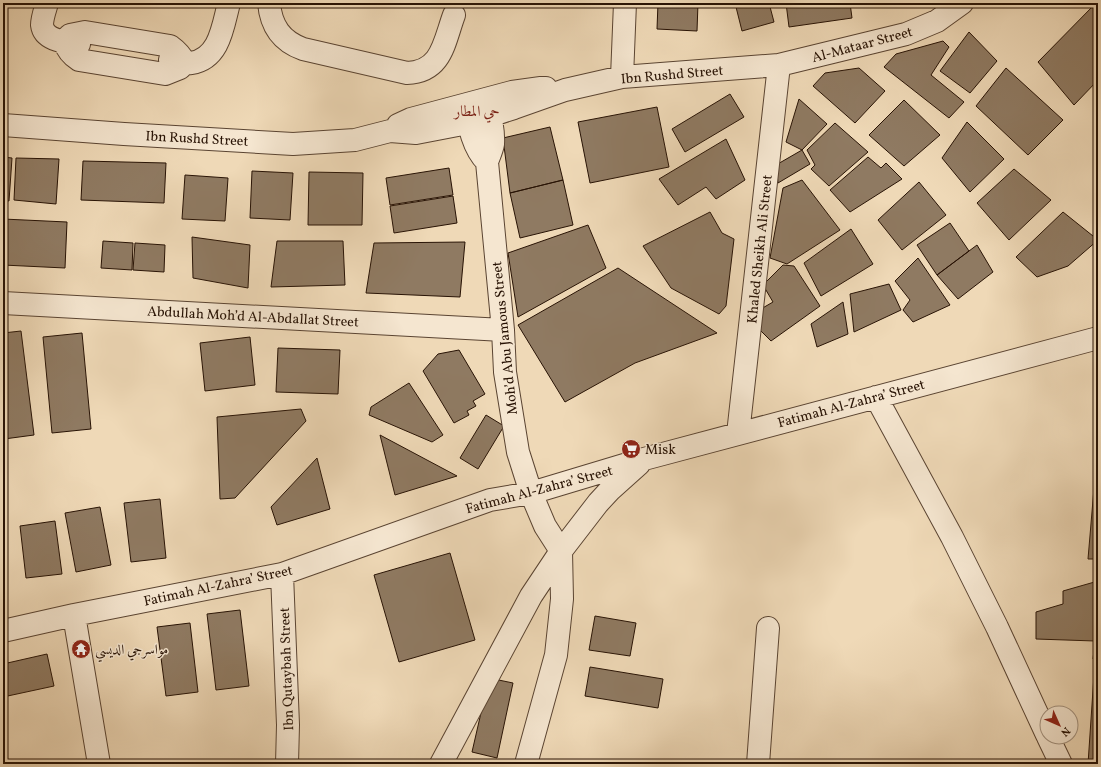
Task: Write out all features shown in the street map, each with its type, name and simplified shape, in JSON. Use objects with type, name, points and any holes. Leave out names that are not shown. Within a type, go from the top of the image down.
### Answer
[{"type":"street","points":[[47,3],[42,25],[44,31],[49,37],[184,63],[192,63],[211,54],[220,36],[229,3]]},
{"type":"street","points":[[268,3],[270,15],[276,28],[283,38],[292,45],[303,49],[407,73],[417,73],[427,69],[435,62],[440,53],[454,14]]},
{"type":"street","points":[[622,77],[625,3]]},
{"type":"street","name":"Al-Mataar Street","points":[[779,65],[906,34],[937,21],[962,3]]},
{"type":"street","name":"Ibn Rushd Street","points":[[3,124],[124,134],[292,144],[355,140],[390,131],[416,132],[488,107],[622,77],[779,65]]},
{"type":"street","name":"Khaled Sheikh Ali Street","points":[[738,434],[779,65]]},
{"type":"street","name":"Moh’d Abu Jamous Street","points":[[488,107],[493,144],[486,162],[504,330],[505,372],[518,452],[531,493],[545,526],[561,551]]},
{"type":"street","name":"Moh’d Abu Jamous Street","points":[[467,114],[478,150],[486,162]]},
{"type":"street","name":"Abdullah Moh’d Al-Abdallat Street","points":[[3,303],[504,330]]},
{"type":"street","name":"Fatimah Al-Zahra’ Street","points":[[3,631],[74,615],[282,574],[490,500],[531,493],[644,459],[1098,338]]},
{"type":"street","points":[[876,397],[952,537],[997,627],[1039,719]]},
{"type":"street","points":[[442,764],[531,596],[561,551],[602,499],[644,459]]},
{"type":"street","points":[[526,764],[556,655],[562,600],[561,551]]},
{"type":"street","name":"Ibn Qutaybah Street","points":[[282,574],[288,725],[286,764]]},
{"type":"street","points":[[74,615],[99,764]]},
{"type":"street","points":[[758,764],[768,628]]},
{"type":"street","points":[[1052,745],[1061,764]]},
{"type":"building","points":[[658,3],[698,3],[697,31],[657,29]]},
{"type":"building","points":[[735,3],[769,3],[774,22],[742,31]]},
{"type":"building","points":[[786,3],[850,3],[852,18],[789,27]]},
{"type":"building","points":[[1094,5],[1098,9],[1098,80],[1074,105],[1038,62]]},
{"type":"building","points":[[969,32],[997,61],[970,93],[940,71]]},
{"type":"building","points":[[943,41],[949,47],[931,75],[964,102],[949,118],[884,67],[896,54]]},
{"type":"building","points":[[859,68],[885,91],[855,123],[813,86],[825,73]]},
{"type":"building","points":[[1006,68],[1063,120],[1028,155],[976,106]]},
{"type":"building","points":[[730,94],[744,117],[685,152],[672,129]]},
{"type":"building","points":[[799,99],[827,124],[802,150],[786,142]]},
{"type":"building","points":[[904,100],[940,135],[904,166],[869,135]]},
{"type":"building","points":[[657,107],[669,167],[590,183],[578,122]]},
{"type":"building","points":[[967,122],[1004,159],[970,192],[942,158]]},
{"type":"building","points":[[835,123],[868,152],[829,186],[811,169],[815,165],[807,150]]},
{"type":"building","points":[[550,127],[563,180],[510,193],[503,138]]},
{"type":"building","points":[[726,139],[745,180],[716,199],[706,187],[678,205],[659,179]]},
{"type":"building","points":[[802,150],[810,164],[778,183],[776,165]]},
{"type":"building","points":[[3,157],[12,158],[9,201],[3,200]]},
{"type":"building","points":[[868,157],[881,168],[886,163],[902,179],[850,212],[830,190]]},
{"type":"building","points":[[16,158],[59,159],[56,204],[14,200]]},
{"type":"building","points":[[83,161],[166,163],[164,203],[81,200]]},
{"type":"building","points":[[449,168],[453,195],[390,205],[386,178]]},
{"type":"building","points":[[1014,169],[1051,200],[1009,240],[977,203]]},
{"type":"building","points":[[252,171],[293,173],[290,220],[250,218]]},
{"type":"building","points":[[309,172],[363,173],[362,225],[308,225]]},
{"type":"building","points":[[185,175],[228,178],[225,221],[182,219]]},
{"type":"building","points":[[563,180],[573,225],[520,238],[510,193]]},
{"type":"building","points":[[802,180],[840,230],[787,264],[770,258],[783,188]]},
{"type":"building","points":[[919,182],[946,215],[902,250],[878,220]]},
{"type":"building","points":[[453,196],[457,223],[394,233],[390,206]]},
{"type":"building","points":[[710,212],[722,233],[734,239],[726,306],[719,314],[671,288],[643,246]]},
{"type":"building","points":[[1063,212],[1098,240],[1068,266],[1037,277],[1016,257]]},
{"type":"building","points":[[3,219],[67,222],[65,268],[3,265]]},
{"type":"building","points":[[950,223],[969,251],[937,275],[917,245]]},
{"type":"building","points":[[588,225],[606,268],[518,317],[508,253]]},
{"type":"building","points":[[851,229],[873,264],[821,296],[804,263]]},
{"type":"building","points":[[192,237],[250,245],[248,288],[193,278]]},
{"type":"building","points":[[103,241],[133,243],[132,270],[101,268]]},
{"type":"building","points":[[277,241],[343,241],[345,285],[271,287]]},
{"type":"building","points":[[465,242],[460,297],[366,293],[374,243]]},
{"type":"building","points":[[135,243],[165,245],[164,272],[133,270]]},
{"type":"building","points":[[977,245],[993,272],[958,299],[937,275]]},
{"type":"building","points":[[918,258],[950,305],[913,322],[903,310],[910,300],[895,281]]},
{"type":"building","points":[[783,265],[794,266],[820,306],[771,341],[757,327],[754,313],[773,302],[763,285]]},
{"type":"building","points":[[618,268],[717,333],[635,363],[565,402],[518,325]]},
{"type":"building","points":[[889,284],[901,310],[854,332],[850,294]]},
{"type":"building","points":[[843,302],[848,334],[817,347],[811,324]]},
{"type":"building","points":[[21,331],[34,435],[4,439],[3,333]]},
{"type":"building","points":[[82,333],[91,429],[52,433],[43,337]]},
{"type":"building","points":[[250,337],[255,385],[205,391],[200,343]]},
{"type":"building","points":[[278,348],[340,350],[338,394],[276,392]]},
{"type":"building","points":[[459,350],[485,394],[473,401],[476,406],[467,411],[469,415],[454,423],[423,371],[438,354]]},
{"type":"building","points":[[409,383],[443,435],[432,442],[369,415],[371,407]]},
{"type":"building","points":[[301,409],[306,421],[235,498],[220,499],[217,417]]},
{"type":"building","points":[[486,415],[504,426],[478,469],[460,458]]},
{"type":"building","points":[[380,435],[457,476],[395,495]]},
{"type":"building","points":[[1098,441],[1098,559],[1088,559]]},
{"type":"building","points":[[317,458],[330,509],[277,525],[271,507]]},
{"type":"building","points":[[160,499],[166,558],[131,562],[124,503]]},
{"type":"building","points":[[100,507],[111,565],[76,572],[65,513]]},
{"type":"building","points":[[55,521],[62,574],[26,578],[20,526]]},
{"type":"building","points":[[450,553],[475,640],[399,662],[374,575]]},
{"type":"building","points":[[1098,581],[1098,659],[1093,659],[1095,641],[1036,639],[1036,612],[1063,604],[1063,591]]},
{"type":"building","points":[[240,610],[249,686],[216,690],[207,614]]},
{"type":"building","points":[[595,616],[636,623],[630,656],[589,650]]},
{"type":"building","points":[[190,623],[198,692],[166,696],[157,627]]},
{"type":"building","points":[[47,654],[54,686],[3,697],[3,664]]},
{"type":"building","points":[[1095,660],[1098,660],[1098,764],[1088,764]]},
{"type":"building","points":[[590,667],[663,679],[658,708],[585,696]]},
{"type":"building","points":[[489,678],[513,683],[497,758],[472,752]]},
{"type":"place","name":"Misk","points":[[631,449]]},
{"type":"place","name":"مواسرجي الديسي","points":[[81,649]]},
{"type":"district","name":"حي المطار","points":[[477,111]]}]
